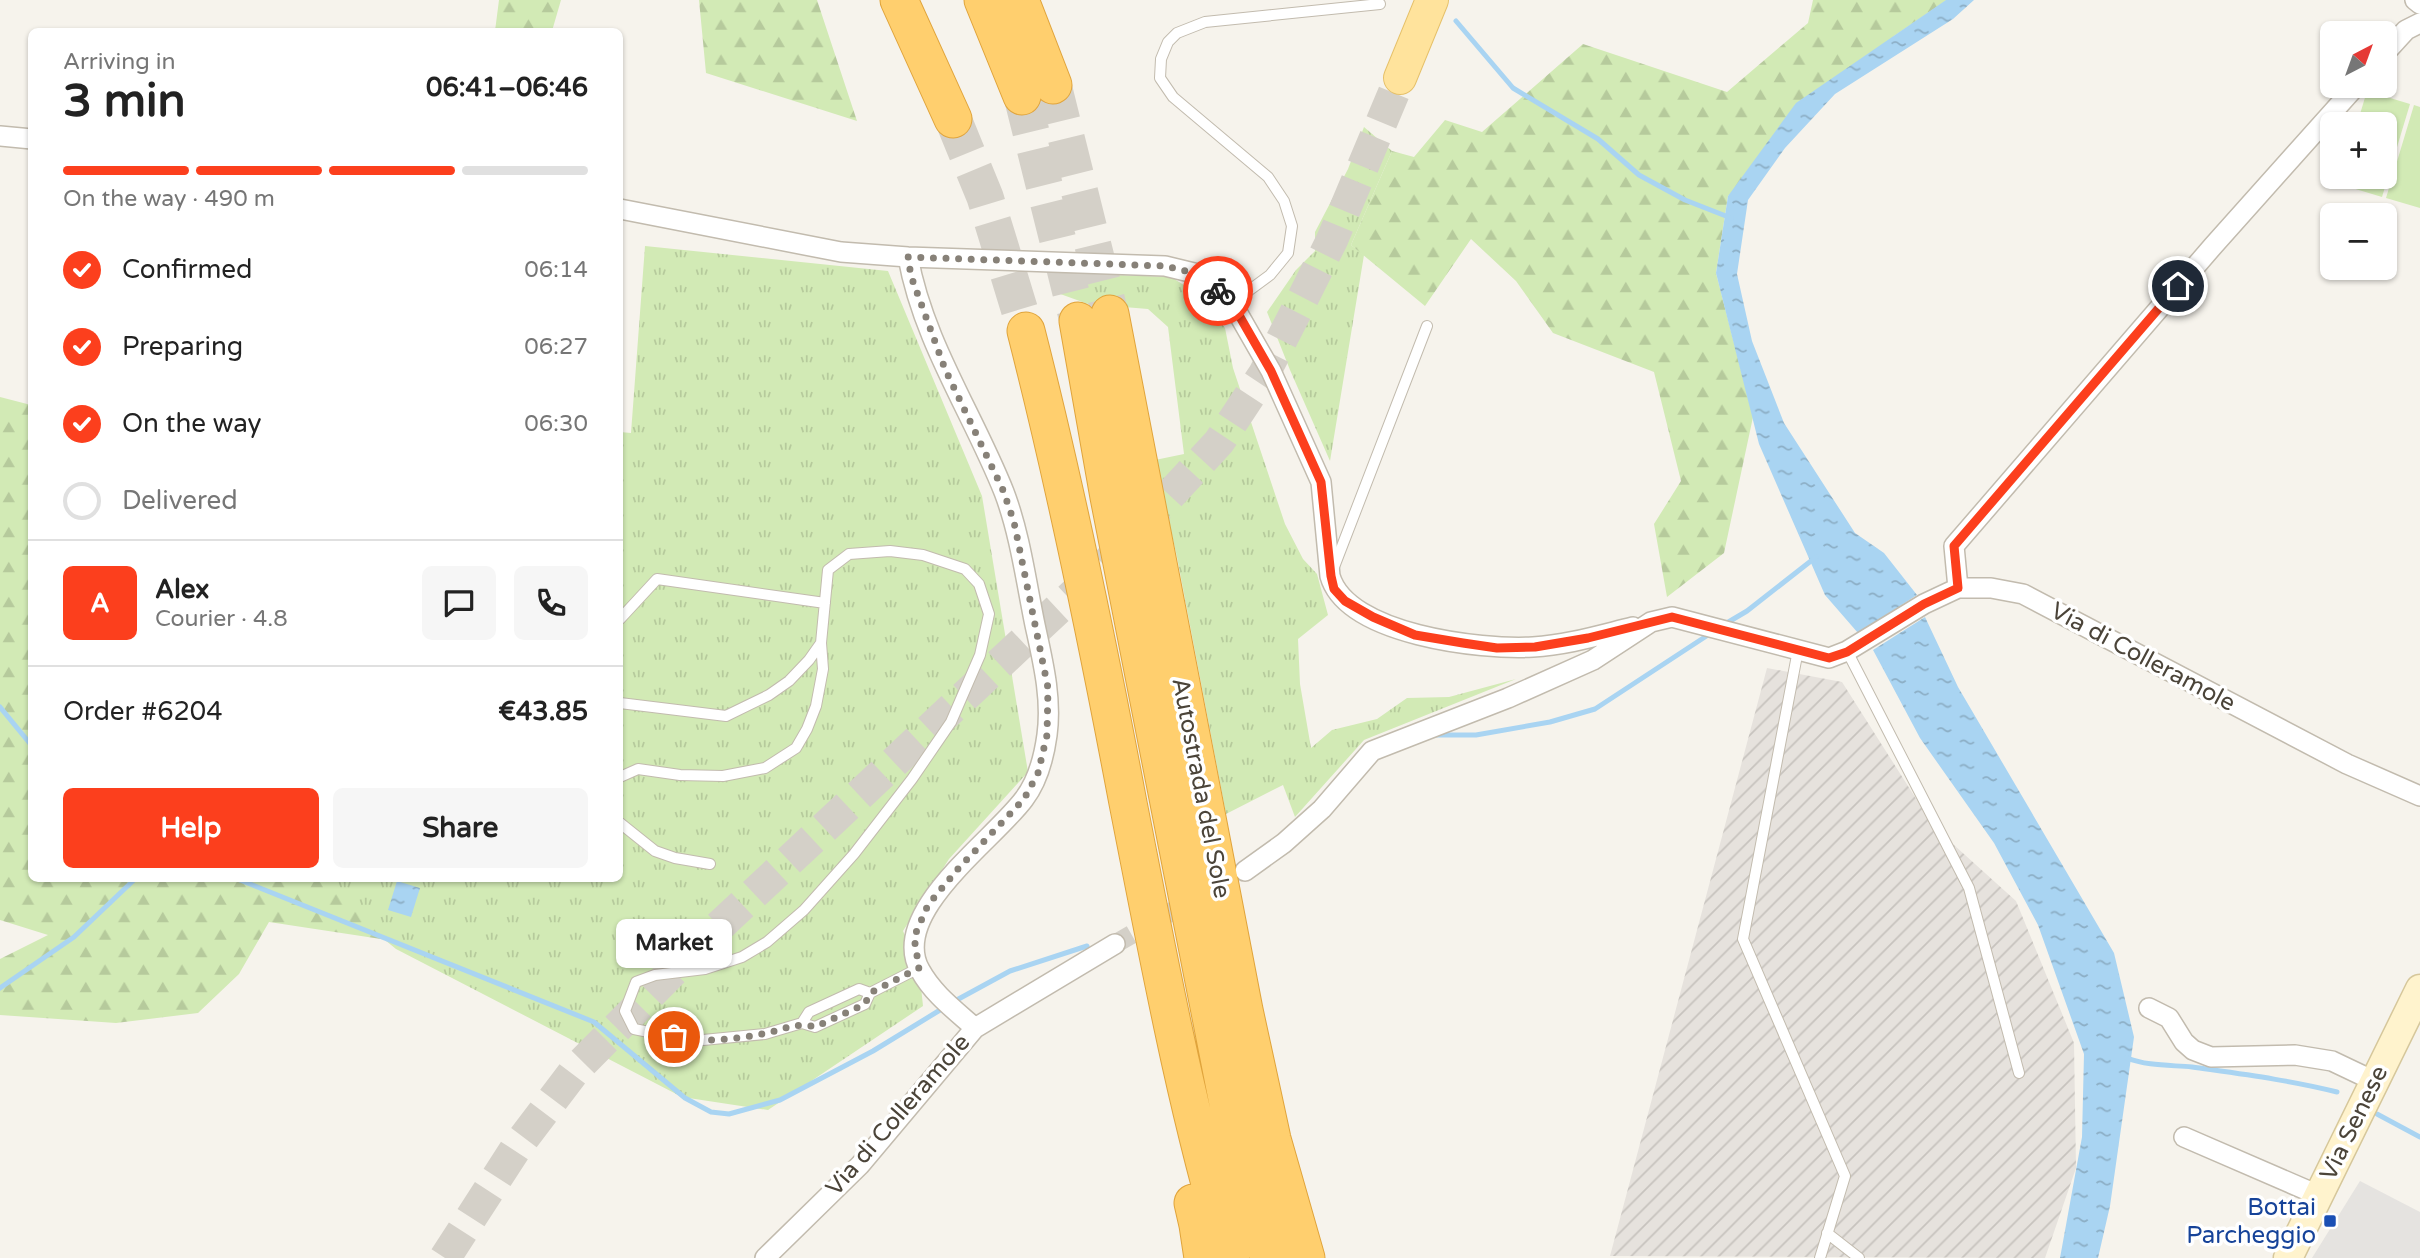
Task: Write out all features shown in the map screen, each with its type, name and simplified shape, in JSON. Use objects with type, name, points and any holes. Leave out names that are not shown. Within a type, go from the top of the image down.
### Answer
[{"type":"highway","points":[[899,0],[953,119]]},
{"type":"highway","points":[[983,0],[1038,91],[1020,0]]},
{"type":"highway","name":"Autostrada del Sole","points":[[1269,1258],[1232,1126],[1111,510],[1094,318],[1272,1139],[1291,1214],[1306,1258]]},
{"type":"highway","points":[[1026,331],[1075,532],[1180,1060],[1202,1155],[1231,1258]]},
{"type":"highway","points":[[1114,726],[1120,842],[1128,910],[1162,1083],[1198,1224],[1203,1258]]},
{"type":"highway","points":[[1272,1139],[1318,1258]]},
{"type":"main road","points":[[1400,78],[1432,0]]},
{"type":"main road","name":"Via Senese","points":[[2288,1258],[2374,1081],[2417,1004]]},
{"type":"street","points":[[2415,0],[2420,4]]},
{"type":"street","points":[[2398,39],[2406,30],[2420,23]]},
{"type":"street","points":[[1958,588],[1954,546],[2213,246],[2345,98]]},
{"type":"street","points":[[0,136],[28,139]]},
{"type":"street","points":[[623,210],[841,252],[908,257],[1165,266],[1198,274],[1232,303],[1271,371],[1321,482],[1334,589],[1345,601],[1373,617],[1415,635],[1497,648],[1535,647],[1588,638],[1672,617],[1829,658],[1855,647]]},
{"type":"street","points":[[908,257],[911,276],[945,369],[1003,490],[1014,522],[1048,688],[1047,735],[1038,773],[1024,799],[928,905],[914,937],[919,968],[936,993],[975,1028]]},
{"type":"street","name":"Via di Colleramole","points":[[1855,647],[1924,604],[1958,588],[1991,588],[2023,594],[2347,764],[2420,796]]},
{"type":"street","points":[[1245,871],[1284,843],[1322,809],[1372,751],[1508,698],[1593,660],[1651,622]]},
{"type":"street","name":"Via di Colleramole","points":[[765,1258],[860,1165],[975,1028],[1115,944]]},
{"type":"street","points":[[2149,1008],[2169,1018],[2184,1042],[2193,1050],[2211,1056],[2295,1055],[2332,1061],[2374,1081]]},
{"type":"street","points":[[2184,1137],[2318,1195]]},
{"type":"lane","points":[[1232,303],[1270,275],[1288,253],[1292,226],[1284,201],[1268,177],[1173,97],[1160,78],[1161,59],[1168,42],[1177,33],[1205,22],[1380,4]]},
{"type":"lane","points":[[1331,576],[1427,326]]},
{"type":"lane","points":[[623,776],[638,769],[680,775],[723,776],[765,768],[796,748],[816,706],[823,669],[821,643],[828,570],[849,554],[890,551],[923,555],[965,569],[979,584],[989,614],[980,655],[951,722],[912,779],[854,854],[804,910],[767,942],[742,957],[705,969],[655,975],[636,982],[625,1011],[634,1028],[694,1041],[765,1034],[802,1023],[815,1027],[865,1004],[870,993],[919,968]]},
{"type":"lane","points":[[623,616],[657,579],[825,603]]},
{"type":"lane","points":[[623,703],[726,716],[769,695],[789,681],[821,643]]},
{"type":"lane","points":[[1855,647],[1969,888],[2019,1073]]},
{"type":"lane","points":[[1798,650],[1743,939],[1845,1176],[1820,1258]]},
{"type":"lane","points":[[623,825],[655,851],[675,858],[710,864]]},
{"type":"lane","points":[[802,1023],[809,1012],[859,989],[870,993]]},
{"type":"lane","points":[[1827,1233],[1859,1258]]},
{"type":"shaded area","points":[[1767,668],[1842,682],[1934,827],[2016,901],[2074,1043],[2076,1168],[2045,1258],[1610,1256]]},
{"type":"shaded area","points":[[2360,1181],[2420,1212],[2420,1258],[2312,1258]]},
{"type":"green space","points":[[499,0],[561,0],[553,28],[495,28]]},
{"type":"green space","points":[[699,0],[817,0],[857,121],[706,73]]},
{"type":"green space","points":[[1813,0],[1947,0],[1894,36],[1728,196],[1716,273],[1753,417],[1724,553],[1667,597],[1654,524],[1681,481],[1654,372],[1553,333],[1516,281],[1471,239],[1425,306],[1351,245],[1392,151],[1414,157],[1445,120],[1482,132],[1583,44],[1727,92],[1808,23]]},
{"type":"green space","points":[[2365,98],[2390,98],[2410,104],[2397,147],[2397,112],[2361,112]]},
{"type":"green space","points":[[2414,105],[2420,107],[2420,208],[2386,198],[2389,189],[2397,189],[2397,161]]},
{"type":"green space","points":[[1364,127],[1392,151],[1351,245],[1364,255],[1330,461],[1267,312],[1296,270],[1315,251],[1315,232],[1348,169]]},
{"type":"green space","points":[[2356,189],[2384,189],[2382,197]]},
{"type":"green space","points":[[645,246],[888,271],[982,496],[1028,772],[949,859],[903,931],[919,968],[923,1006],[768,1110],[682,1097],[396,949],[314,882],[623,882],[623,432],[631,433]]},
{"type":"green space","points":[[1116,275],[1171,277],[1200,295],[1225,328],[1233,368],[1285,524],[1303,559],[1317,574],[1328,615],[1298,639],[1300,684],[1311,748],[1332,730],[1377,719],[1407,698],[1449,697],[1516,679],[1364,740],[1295,817],[1283,785],[1226,814],[1177,557],[1155,460],[1184,454],[1168,327],[1148,309],[1088,304],[1052,291]]},
{"type":"green space","points":[[0,397],[28,404],[28,882],[335,882],[394,941],[269,922],[239,974],[198,1013],[116,1023],[0,1015],[0,959],[48,935],[0,920]]},
{"type":"water","points":[[1946,0],[1974,0],[1953,19],[1835,94],[1785,148],[1748,200],[1737,274],[1752,341],[1784,423],[1855,533],[1884,553],[1917,595],[1858,633],[1825,595],[1759,444],[1716,273],[1728,196],[1796,103]]},
{"type":"water","points":[[1925,617],[1958,687],[2114,953],[2134,1037],[2110,1206],[2098,1258],[2060,1258],[2082,1137],[2084,1054],[2038,925],[1994,843],[1920,738],[1873,650]]},
{"type":"water","points":[[397,882],[420,888],[411,917],[388,910]]},
{"type":"waterway","points":[[1456,21],[1513,88],[1598,139],[1639,175],[1685,200],[1731,218]]},
{"type":"waterway","points":[[1725,624],[1747,611],[1816,557]]},
{"type":"waterway","points":[[1435,735],[1476,735],[1550,722],[1595,709],[1711,633]]},
{"type":"waterway","points":[[0,707],[28,741]]},
{"type":"waterway","points":[[0,988],[74,937],[132,882]]},
{"type":"waterway","points":[[245,882],[594,1022],[685,1098],[711,1112],[729,1114],[780,1100],[873,1051],[945,1007]]},
{"type":"waterway","points":[[953,1002],[1010,971],[1087,946]]},
{"type":"waterway","points":[[2127,1058],[2151,1064],[2265,1078],[2337,1092]]},
{"type":"waterway","points":[[2377,1114],[2420,1137]]},
{"type":"tunnel","points":[[445,1258],[516,1148],[576,1069],[696,948],[1107,563],[1219,442],[1264,374],[1332,240],[1400,78]]},
{"type":"tunnel","points":[[1053,85],[1110,314]]},
{"type":"tunnel","points":[[1022,96],[1078,321]]},
{"type":"tunnel","points":[[953,119],[985,197],[1026,331]]},
{"type":"tunnel","points":[[1115,944],[1192,900]]},
{"type":"way so far","points":[[674,1037],[694,1041],[765,1034],[802,1023],[815,1027],[865,1004],[870,993],[919,968],[914,937],[928,905],[1024,799],[1038,773],[1047,735],[1048,688],[1014,522],[1003,490],[945,369],[911,276],[908,257],[1165,266],[1198,274],[1218,291]]},
{"type":"place","name":"Market","points":[[674,1037]]},
{"type":"place","name":"Bottai Parcheggio","points":[[2330,1221]]},
{"type":"route","points":[[1218,291],[1232,303],[1271,371],[1321,482],[1334,589],[1360,611],[1415,635],[1497,648],[1535,647],[1588,638],[1672,617],[1829,658],[1847,652],[1924,604],[1958,588],[1954,546],[2178,286]]}]
